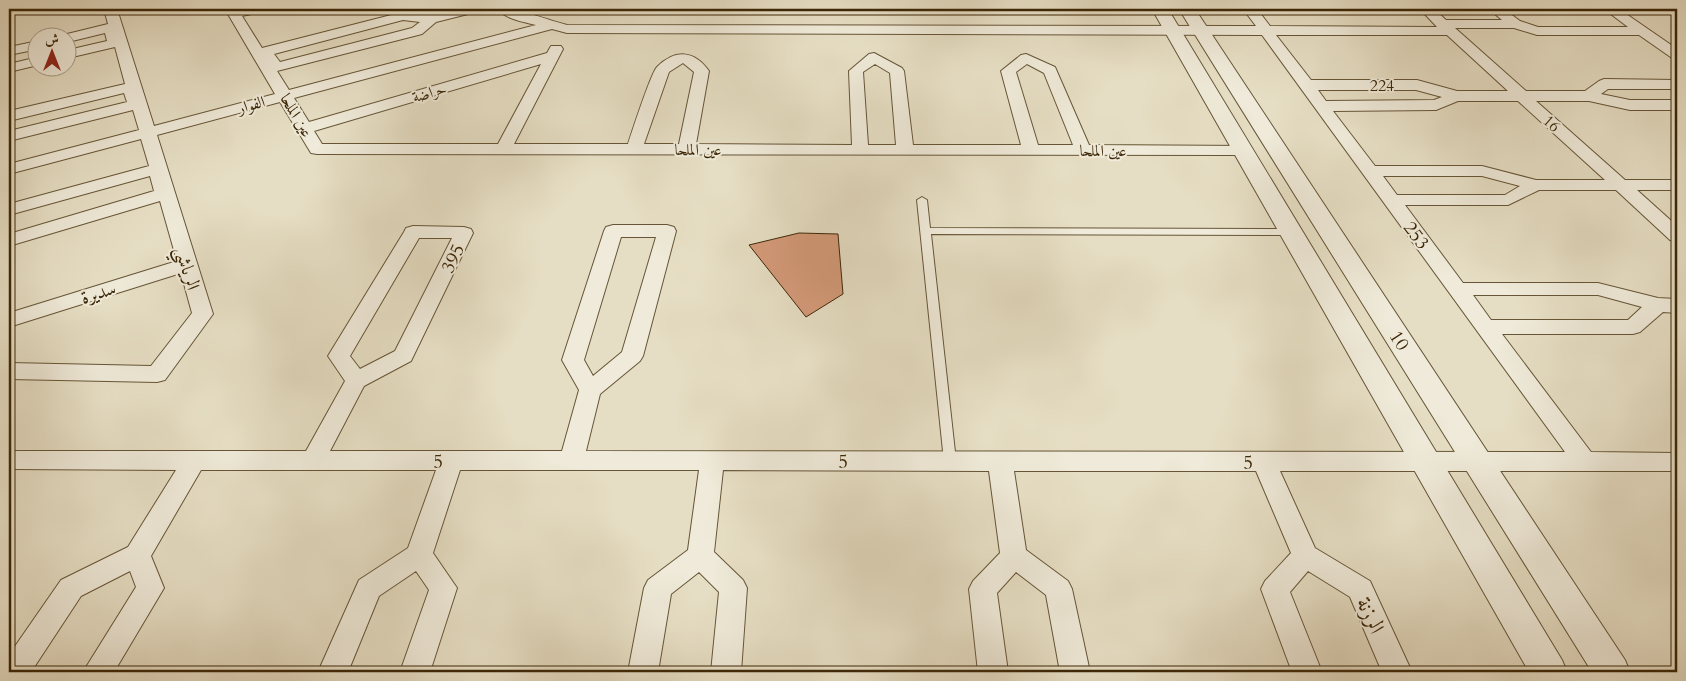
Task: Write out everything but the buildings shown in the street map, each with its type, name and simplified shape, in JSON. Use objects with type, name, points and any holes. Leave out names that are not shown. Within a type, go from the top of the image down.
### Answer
[{"type":"street","name":"الرياشي","points":[[9,371],[156,374],[203,314],[186,264],[110,9]]},
{"type":"street","name":"عين الملحا","points":[[231,9],[286,95],[317,149],[1243,150]]},
{"type":"street","points":[[238,9],[241,12],[256,9]]},
{"type":"street","points":[[432,19],[417,31],[276,67],[265,52],[403,16],[432,19],[471,9]]},
{"type":"street","points":[[504,9],[521,17],[567,29],[875,30],[1022,44],[1174,32],[1515,24],[1537,31],[1643,31]]},
{"type":"street","name":"10","points":[[1160,9],[1549,672]]},
{"type":"street","name":"10","points":[[1187,9],[1612,672]]},
{"type":"street","name":"253","points":[[1250,9],[1585,462]]},
{"type":"street","name":"16","points":[[1426,9],[1677,236]]},
{"type":"street","points":[[1496,9],[1515,24]]},
{"type":"street","points":[[1611,9],[1677,55]]},
{"type":"street","name":"الفوار","points":[[9,168],[551,25]]},
{"type":"street","points":[[78,36],[110,28],[116,43],[78,52]]},
{"type":"street","points":[[504,148],[567,29]]},
{"type":"street","points":[[635,148],[662,70],[684,57],[691,30]]},
{"type":"street","points":[[874,57],[875,30]]},
{"type":"street","points":[[1022,44],[1008,70],[1031,150]]},
{"type":"street","points":[[1022,44],[1050,70],[1083,150]]},
{"type":"street","points":[[9,51],[28,47]]},
{"type":"street","name":"حراضة","points":[[306,128],[552,56]]},
{"type":"street","points":[[684,57],[702,71],[687,148]]},
{"type":"street","points":[[860,149],[856,71],[874,57]]},
{"type":"street","points":[[874,57],[897,71],[906,149]]},
{"type":"street","points":[[9,68],[28,63]]},
{"type":"street","name":"224","points":[[1589,96],[1604,84],[1677,84]]},
{"type":"street","name":"224","points":[[1306,85],[1417,85],[1456,96],[1589,96],[1630,105],[1677,105]]},
{"type":"street","points":[[9,116],[130,87],[135,105],[9,136]]},
{"type":"street","name":"224","points":[[1322,106],[1436,105],[1456,96]]},
{"type":"street","points":[[9,210],[156,169],[164,194],[9,240]]},
{"type":"street","points":[[1370,171],[1482,171],[1536,185],[1677,185]]},
{"type":"street","points":[[1391,200],[1508,200],[1536,185]]},
{"type":"street","points":[[572,461],[590,390],[632,356],[667,231],[613,231],[573,360],[590,390]]},
{"type":"street","name":"395","points":[[413,232],[464,233],[403,356],[356,381],[339,356],[413,232]]},
{"type":"street","name":"سديرة","points":[[9,320],[186,264]]},
{"type":"street","points":[[1457,289],[1598,289],[1668,306]]},
{"type":"street","points":[[1485,327],[1632,327],[1668,306]]},
{"type":"street","points":[[313,461],[356,381]]},
{"type":"street","name":"5","points":[[9,460],[1677,462]]},
{"type":"street","points":[[14,672],[71,588],[137,555],[194,461]]},
{"type":"street","points":[[333,672],[369,588],[420,555],[452,461]]},
{"type":"street","points":[[643,672],[658,588],[700,556],[712,461]]},
{"type":"street","points":[[1000,461],[1014,556],[1058,589],[1075,672]]},
{"type":"street","points":[[1264,462],[1305,556],[1276,589],[1307,672]]},
{"type":"street","points":[[98,672],[150,588],[137,555]]},
{"type":"street","points":[[415,672],[443,588],[420,555]]},
{"type":"street","points":[[700,556],[733,588],[726,672]]},
{"type":"street","points":[[993,672],[983,589],[1014,556]]},
{"type":"street","name":"الرزنة","points":[[1305,556],[1360,589],[1397,672]]},
{"type":"lane","points":[[922,200],[950,461]]},
{"type":"lane","points":[[926,231],[1291,232]]}]
